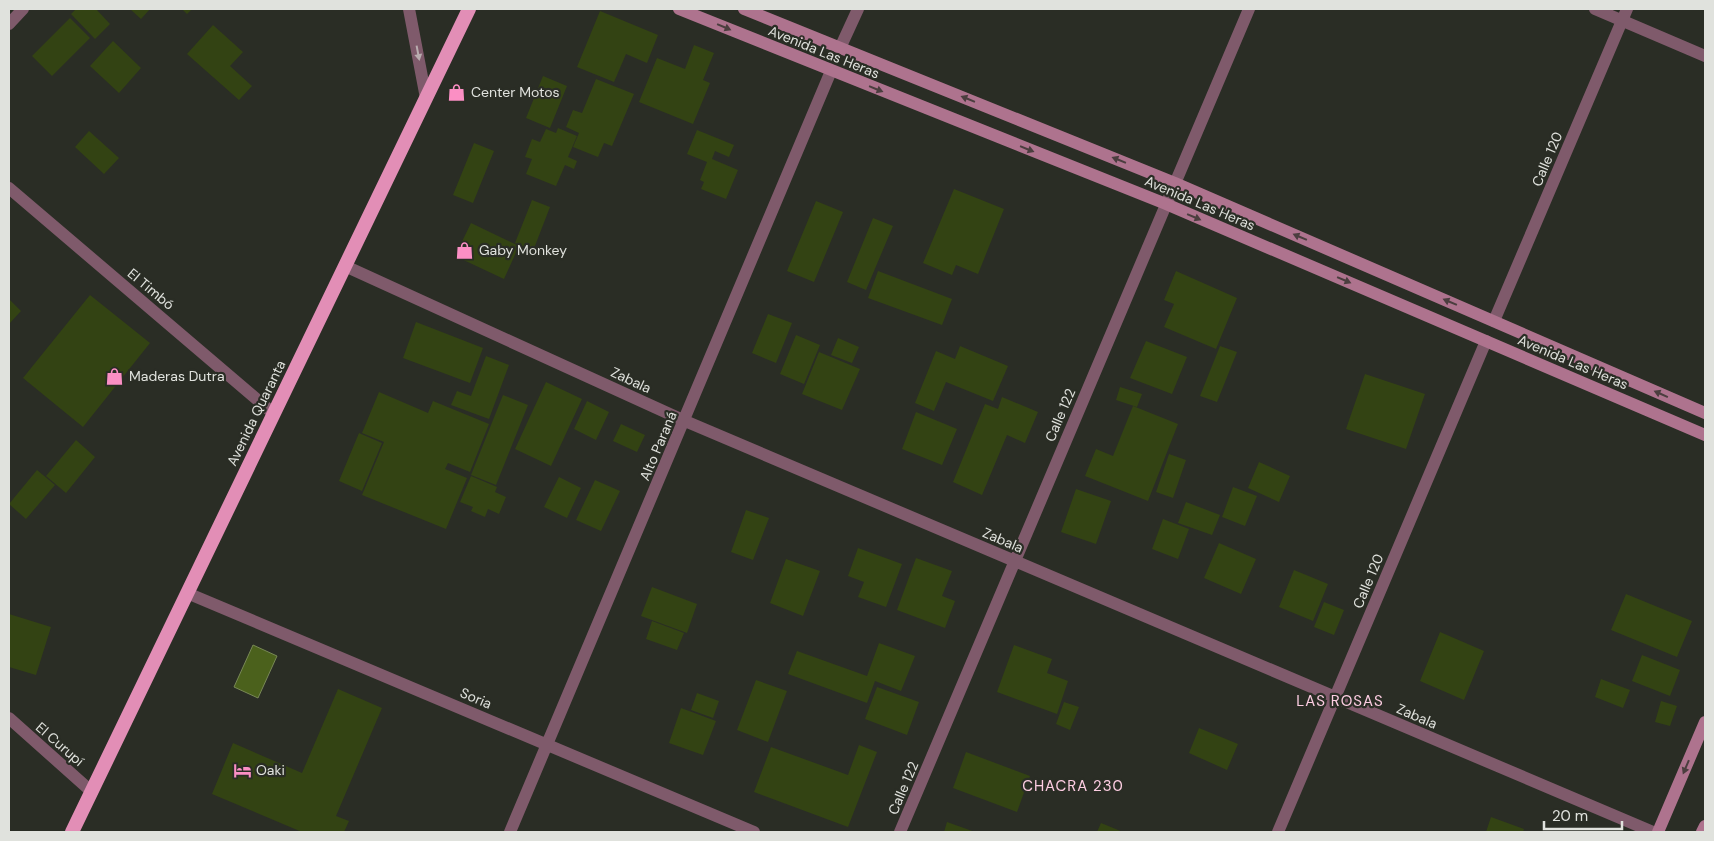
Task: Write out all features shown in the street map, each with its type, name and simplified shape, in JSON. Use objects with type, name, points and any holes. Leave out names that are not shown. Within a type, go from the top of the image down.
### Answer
[{"type":"highway","name":"Avenida Quaranta","points":[[72,832],[468,9]]},
{"type":"main road","name":"Avenida Las Heras","points":[[679,9],[831,72],[1166,204],[1705,435]]},
{"type":"main road","name":"Avenida Las Heras","points":[[744,9],[842,46],[1175,183],[1705,413]]},
{"type":"main road","points":[[1658,832],[1705,722]]},
{"type":"main road","points":[[1702,832],[1705,826]]},
{"type":"street","points":[[9,24],[23,9]]},
{"type":"street","points":[[409,9],[426,98]]},
{"type":"street","points":[[842,46],[858,9]]},
{"type":"street","name":"Calle 122","points":[[900,832],[1249,9]]},
{"type":"street","points":[[1595,9],[1624,14],[1705,56]]},
{"type":"street","name":"Calle 120","points":[[1494,321],[1624,14]]},
{"type":"street","name":"Alto Paraná","points":[[510,832],[831,72]]},
{"type":"street","name":"El Timbó","points":[[9,188],[274,414]]},
{"type":"street","name":"Zabala","points":[[345,266],[685,421],[1653,832]]},
{"type":"street","name":"Calle 120","points":[[1278,832],[1486,341]]},
{"type":"street","name":"Soria","points":[[187,592],[754,832]]},
{"type":"street","name":"El Curupí","points":[[9,718],[92,792]]},
{"type":"shaded area","points":[[253,645],[277,656],[258,698],[234,687]]},
{"type":"building","points":[[76,9],[96,9],[110,24],[95,39],[71,14]]},
{"type":"building","points":[[130,9],[150,9],[141,19]]},
{"type":"building","points":[[182,9],[192,9],[187,14]]},
{"type":"building","points":[[600,11],[658,35],[647,63],[626,54],[614,82],[577,67]]},
{"type":"building","points":[[70,18],[90,38],[52,76],[32,56]]},
{"type":"building","points":[[213,25],[243,52],[230,66],[252,86],[239,100],[187,54]]},
{"type":"building","points":[[113,41],[141,68],[119,93],[90,66]]},
{"type":"building","points":[[694,45],[714,53],[703,80],[710,83],[693,124],[639,102],[657,58],[685,69]]},
{"type":"building","points":[[543,76],[567,86],[550,128],[526,118]]},
{"type":"building","points":[[596,79],[634,94],[612,146],[604,143],[598,157],[573,147],[579,133],[566,127],[573,110],[582,113]]},
{"type":"building","points":[[558,128],[577,136],[568,157],[577,161],[574,169],[565,165],[556,186],[526,174],[532,159],[525,157],[532,139],[540,142],[546,129],[556,133]]},
{"type":"building","points":[[697,130],[734,145],[729,157],[715,151],[712,159],[738,170],[726,199],[701,189],[704,182],[700,180],[707,162],[687,154]]},
{"type":"building","points":[[89,131],[119,158],[104,174],[75,147]]},
{"type":"building","points":[[474,143],[494,151],[473,203],[453,195]]},
{"type":"building","points":[[954,189],[1004,209],[978,274],[956,265],[952,275],[923,263]]},
{"type":"building","points":[[532,200],[550,207],[533,251],[515,243]]},
{"type":"building","points":[[816,201],[843,212],[814,282],[787,271]]},
{"type":"building","points":[[873,218],[893,226],[866,290],[847,282]]},
{"type":"building","points":[[471,223],[519,246],[504,279],[455,256]]},
{"type":"building","points":[[878,271],[952,299],[942,325],[868,298]]},
{"type":"building","points":[[1176,271],[1237,298],[1216,349],[1164,327],[1174,304],[1164,300]]},
{"type":"building","points":[[90,295],[150,343],[83,427],[23,378]]},
{"type":"building","points":[[9,299],[21,311],[9,324]]},
{"type":"building","points":[[768,314],[792,323],[776,363],[752,353]]},
{"type":"building","points":[[416,322],[483,348],[470,383],[403,358]]},
{"type":"building","points":[[796,335],[820,345],[804,384],[780,374]]},
{"type":"building","points":[[838,338],[859,347],[852,363],[831,355]]},
{"type":"building","points":[[1146,341],[1187,357],[1172,394],[1130,378]]},
{"type":"building","points":[[960,346],[1008,366],[993,401],[946,382],[934,411],[915,403],[936,351],[955,359]]},
{"type":"building","points":[[1220,346],[1237,352],[1217,402],[1200,396]]},
{"type":"building","points":[[819,352],[860,369],[842,410],[802,394]]},
{"type":"building","points":[[486,356],[509,365],[489,419],[451,405],[457,391],[471,396]]},
{"type":"building","points":[[1365,374],[1425,394],[1406,449],[1346,429]]},
{"type":"building","points":[[546,382],[582,399],[551,466],[515,449]]},
{"type":"building","points":[[1120,387],[1142,394],[1137,407],[1116,400]]},
{"type":"building","points":[[379,392],[428,413],[433,401],[489,424],[470,472],[448,463],[445,469],[467,478],[446,529],[362,495],[384,442],[362,433]]},
{"type":"building","points":[[503,395],[528,405],[496,485],[471,475]]},
{"type":"building","points":[[1002,397],[1038,412],[1025,443],[1007,435],[982,495],[953,482],[985,404],[998,409]]},
{"type":"building","points":[[587,401],[609,412],[596,440],[574,429]]},
{"type":"building","points":[[1133,406],[1178,424],[1148,501],[1085,476],[1096,449],[1113,456]]},
{"type":"building","points":[[916,412],[957,429],[942,465],[902,449]]},
{"type":"building","points":[[621,424],[645,435],[637,452],[613,441]]},
{"type":"building","points":[[359,433],[382,443],[362,491],[339,481]]},
{"type":"building","points":[[76,440],[95,457],[66,493],[46,476]]},
{"type":"building","points":[[1169,454],[1186,460],[1173,498],[1156,492]]},
{"type":"building","points":[[1259,462],[1290,476],[1279,502],[1248,488]]},
{"type":"building","points":[[37,470],[55,485],[26,519],[9,504]]},
{"type":"building","points":[[471,476],[497,487],[495,492],[506,497],[499,514],[488,509],[485,517],[471,511],[473,507],[460,502]]},
{"type":"building","points":[[559,477],[581,488],[567,518],[544,507]]},
{"type":"building","points":[[595,480],[620,491],[601,531],[576,520]]},
{"type":"building","points":[[1233,487],[1257,496],[1245,526],[1222,517]]},
{"type":"building","points":[[1076,489],[1111,501],[1096,544],[1061,532]]},
{"type":"building","points":[[1186,502],[1220,515],[1212,535],[1178,523]]},
{"type":"building","points":[[746,510],[769,518],[753,560],[731,552]]},
{"type":"building","points":[[1163,519],[1189,529],[1178,559],[1152,549]]},
{"type":"building","points":[[1219,543],[1256,559],[1241,594],[1204,578]]},
{"type":"building","points":[[858,548],[902,564],[886,607],[858,597],[864,582],[848,576]]},
{"type":"building","points":[[916,558],[952,571],[942,596],[955,601],[945,628],[897,610]]},
{"type":"building","points":[[786,559],[820,571],[803,616],[770,603]]},
{"type":"building","points":[[1294,570],[1328,584],[1313,621],[1279,607]]},
{"type":"building","points":[[652,587],[697,604],[687,633],[641,616]]},
{"type":"building","points":[[1626,594],[1692,621],[1677,657],[1611,630]]},
{"type":"building","points":[[1324,602],[1344,610],[1334,635],[1314,627]]},
{"type":"building","points":[[9,614],[51,627],[36,675],[9,667]]},
{"type":"building","points":[[652,621],[684,633],[677,650],[646,639]]},
{"type":"building","points":[[1440,632],[1484,651],[1464,700],[1420,681]]},
{"type":"building","points":[[879,643],[915,656],[901,691],[875,681],[867,703],[788,674],[797,651],[867,676]]},
{"type":"building","points":[[1014,645],[1052,659],[1047,673],[1068,681],[1057,714],[997,692]]},
{"type":"building","points":[[1642,655],[1680,670],[1670,696],[1632,681]]},
{"type":"building","points":[[1601,679],[1630,690],[1623,708],[1595,697]]},
{"type":"building","points":[[756,680],[787,691],[768,742],[737,730]]},
{"type":"building","points":[[877,687],[919,702],[907,735],[865,719]]},
{"type":"building","points":[[338,689],[382,708],[336,816],[349,821],[344,832],[302,832],[212,794],[233,743],[302,773]]},
{"type":"building","points":[[697,693],[719,701],[713,718],[691,710]]},
{"type":"building","points":[[1661,701],[1677,706],[1670,726],[1655,722]]},
{"type":"building","points":[[1064,702],[1079,707],[1070,730],[1056,724]]},
{"type":"building","points":[[681,708],[716,721],[703,755],[669,743]]},
{"type":"building","points":[[1199,728],[1238,744],[1227,770],[1189,753]]},
{"type":"building","points":[[859,745],[877,752],[848,827],[754,792],[771,747],[848,775]]},
{"type":"building","points":[[966,752],[1030,776],[1017,812],[953,788]]},
{"type":"building","points":[[1491,817],[1524,829],[1523,832],[1486,832]]},
{"type":"building","points":[[947,822],[975,832],[944,832]]},
{"type":"building","points":[[1101,823],[1123,832],[1097,832]]},
{"type":"place","name":"Center Motos","points":[[457,92]]},
{"type":"place","name":"Gaby Monkey","points":[[465,250]]},
{"type":"place","name":"Maderas Dutra","points":[[115,376]]},
{"type":"place","name":"Oaki","points":[[242,770]]},
{"type":"district","name":"LAS ROSAS","points":[[1340,701]]},
{"type":"district","name":"CHACRA 230","points":[[1073,786]]}]
